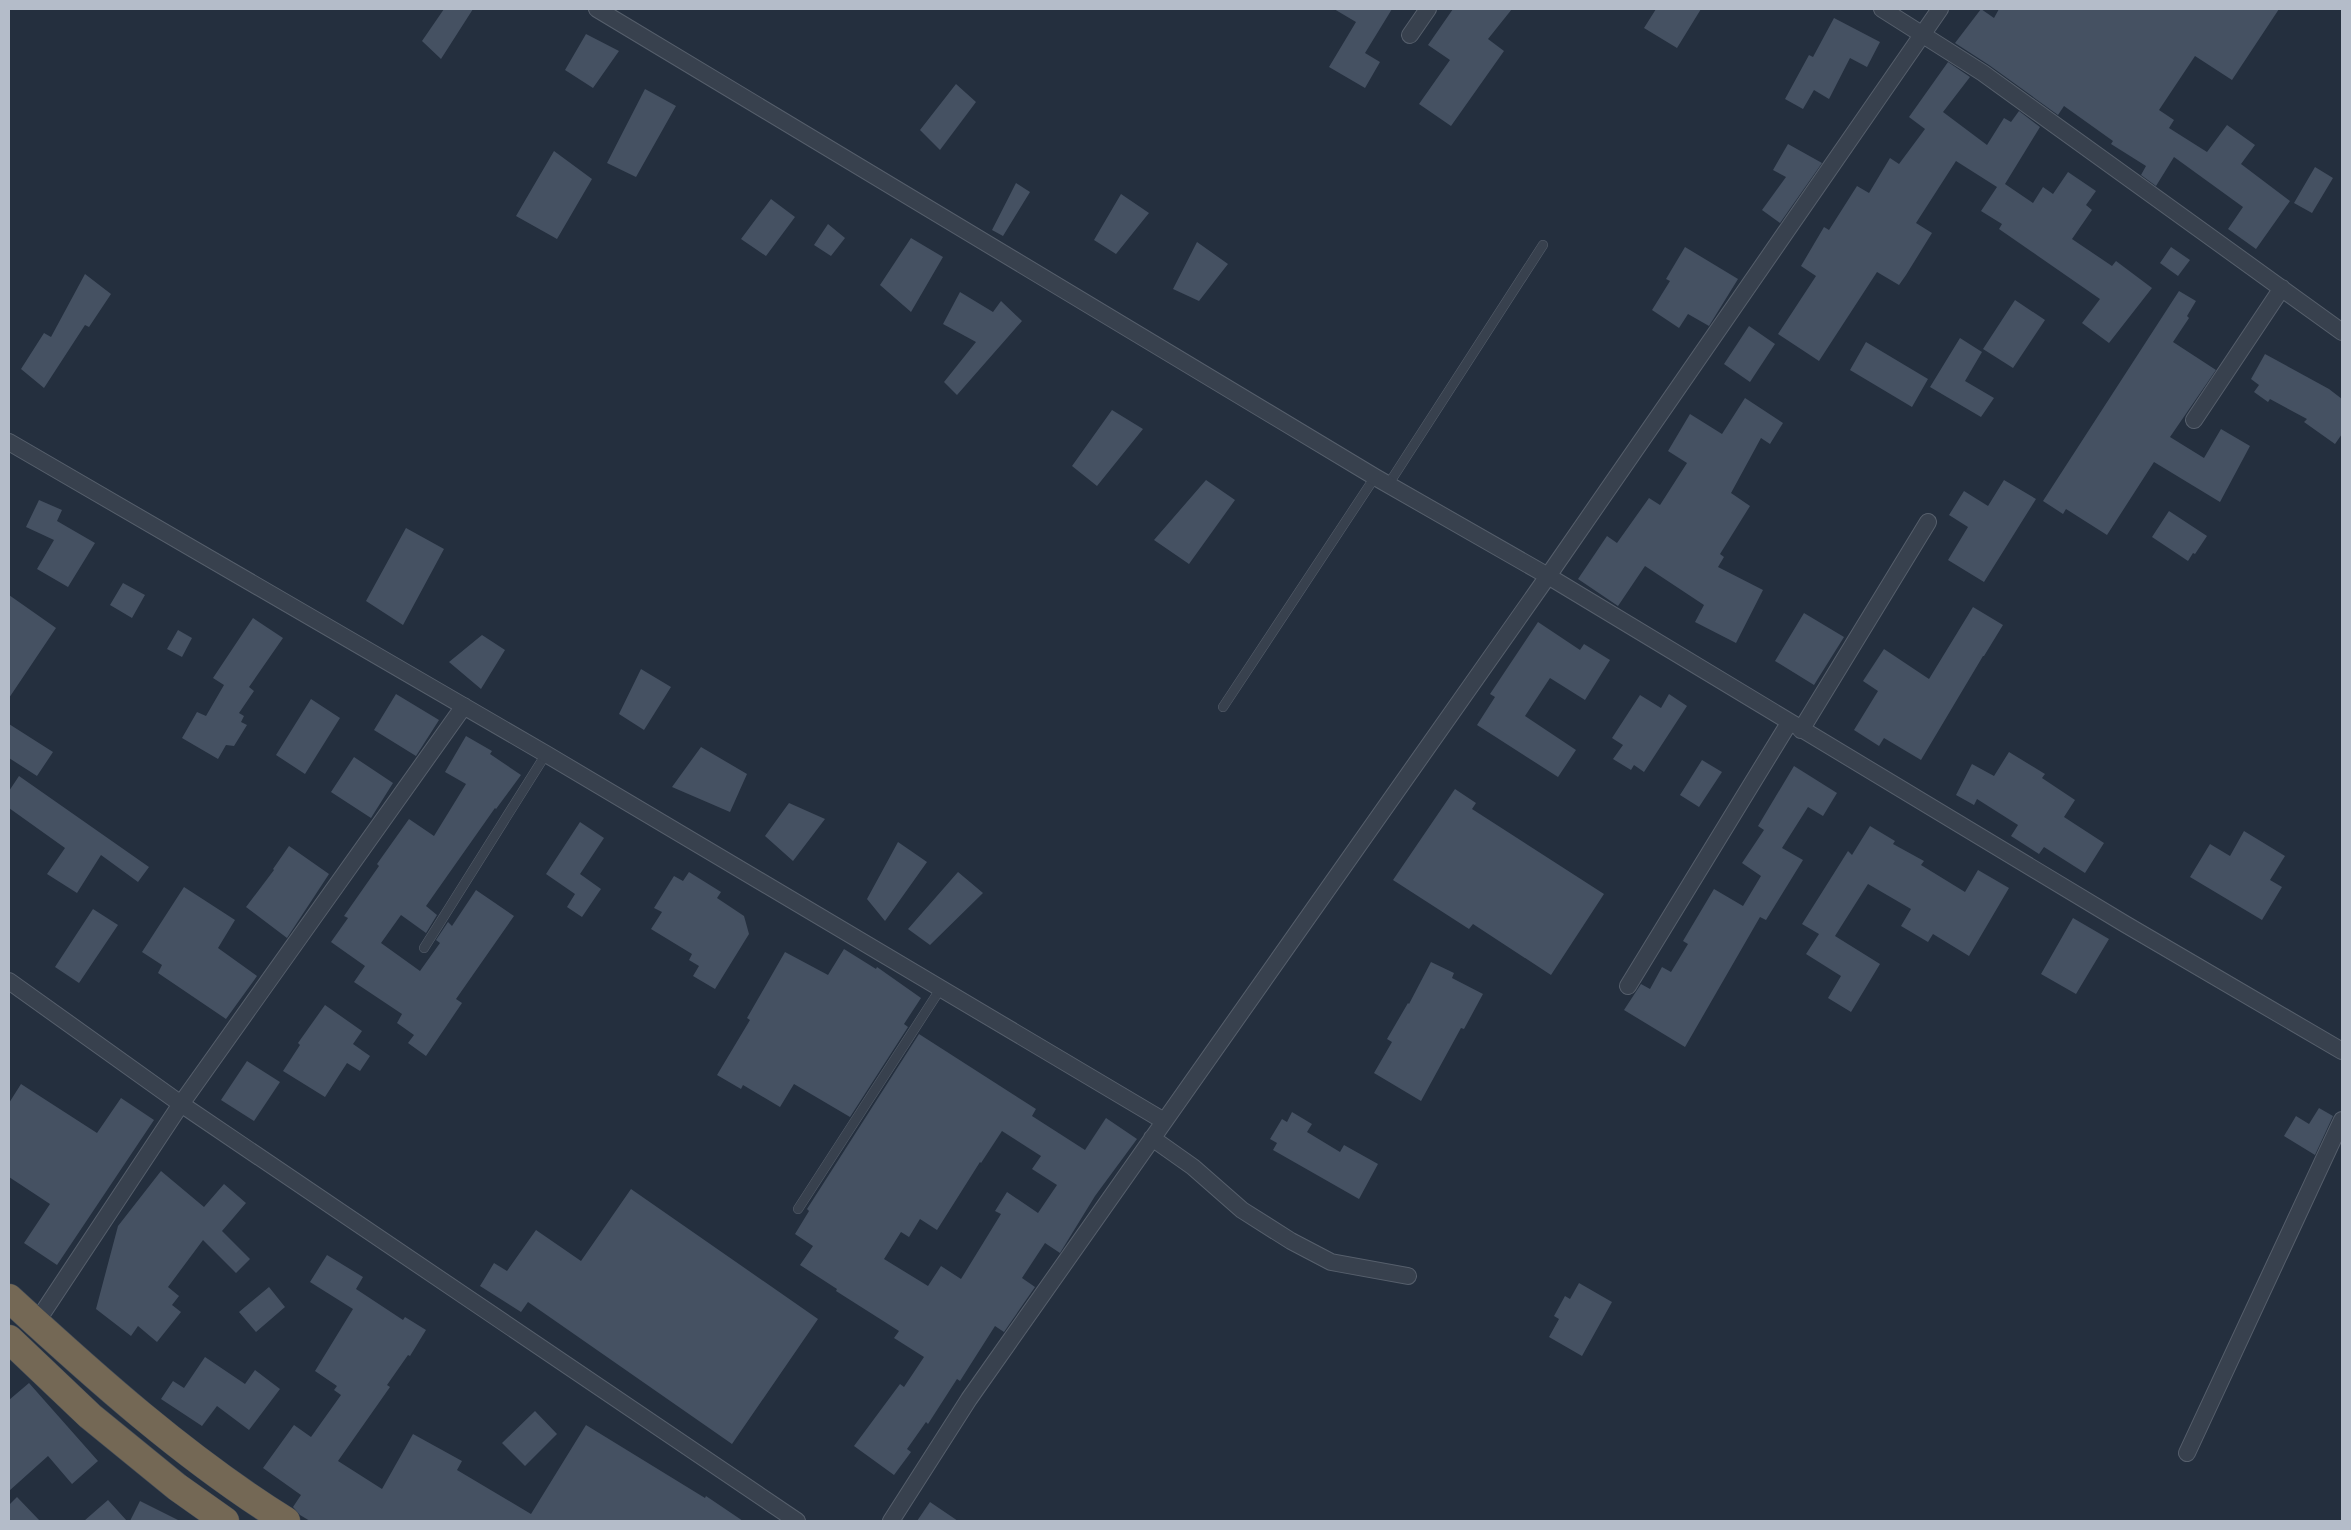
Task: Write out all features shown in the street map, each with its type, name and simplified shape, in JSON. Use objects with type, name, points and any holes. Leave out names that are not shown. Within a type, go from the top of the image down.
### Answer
[{"type":"highway","points":[[9,1298],[106,1385],[200,1462],[286,1521]]},
{"type":"highway","points":[[9,1339],[90,1416],[177,1487],[226,1521]]},
{"type":"street","points":[[597,9],[1382,480],[1548,576],[2116,919],[2342,1051]]},
{"type":"street","points":[[1410,35],[1428,9]]},
{"type":"street","points":[[1882,9],[1983,73],[2342,332]]},
{"type":"street","points":[[890,1521],[969,1398],[1548,576],[1940,9]]},
{"type":"street","points":[[2194,420],[2282,288]]},
{"type":"street","points":[[9,442],[546,754],[1164,1121]]},
{"type":"street","points":[[1628,986],[1928,522]]},
{"type":"street","points":[[36,1323],[181,1104],[464,706]]},
{"type":"street","points":[[9,982],[181,1104],[797,1521]]},
{"type":"street","points":[[2187,1453],[2342,1120]]},
{"type":"street","points":[[1152,1138],[1193,1167],[1242,1210],[1291,1241],[1342,1265],[1408,1276]]},
{"type":"lane","points":[[1223,707],[1543,245]]},
{"type":"lane","points":[[424,948],[546,754]]},
{"type":"lane","points":[[798,1209],[941,988]]},
{"type":"building","points":[[444,9],[473,9],[441,59],[422,41]]},
{"type":"building","points":[[1334,9],[1392,9],[1365,53],[1380,62],[1365,88],[1329,67],[1356,22]]},
{"type":"building","points":[[1453,9],[1512,9],[1488,39],[1504,51],[1451,126],[1419,104],[1450,60],[1428,45]]},
{"type":"building","points":[[1656,9],[1701,9],[1677,48],[1644,28]]},
{"type":"building","points":[[1981,9],[1994,18],[1999,9],[2279,9],[2232,80],[2195,56],[2159,110],[2174,120],[2169,128],[2207,152],[2227,125],[2255,145],[2241,164],[2290,201],[2256,249],[2228,229],[2243,207],[2174,157],[2156,186],[2141,175],[2146,166],[2111,144],[2113,141],[2064,106],[2058,115],[1955,43]]},
{"type":"building","points":[[1834,18],[1880,42],[1867,67],[1850,58],[1829,99],[1814,90],[1803,109],[1785,99],[1809,55],[1813,57]]},
{"type":"building","points":[[586,34],[619,51],[593,88],[565,70]]},
{"type":"building","points":[[1948,62],[1970,77],[1943,112],[1987,145],[2004,118],[2011,122],[2019,111],[2040,127],[2005,184],[2033,203],[2043,187],[2053,194],[2068,172],[2096,191],[2086,205],[2092,210],[2072,239],[2112,266],[2116,261],[2152,288],[2109,343],[2082,323],[2100,299],[1999,229],[2002,224],[1981,211],[1997,187],[1956,161],[1916,223],[1932,233],[1906,275],[1899,285],[1877,272],[1819,361],[1778,334],[1816,276],[1801,266],[1824,227],[1829,230],[1857,186],[1869,193],[1890,158],[1899,164],[1925,129],[1909,117]]},
{"type":"building","points":[[956,84],[976,102],[940,150],[920,130]]},
{"type":"building","points":[[645,89],[676,106],[636,177],[607,163]]},
{"type":"building","points":[[1788,144],[1822,163],[1780,223],[1762,210],[1786,177],[1773,170]]},
{"type":"building","points":[[554,151],[592,179],[557,239],[516,216]]},
{"type":"building","points":[[2315,167],[2333,178],[2312,213],[2294,203]]},
{"type":"building","points":[[1016,183],[1030,192],[1003,236],[992,230]]},
{"type":"building","points":[[1121,194],[1149,213],[1116,254],[1094,240]]},
{"type":"building","points":[[771,199],[795,217],[766,256],[741,239]]},
{"type":"building","points":[[828,224],[845,238],[831,256],[814,245]]},
{"type":"building","points":[[911,238],[943,257],[911,312],[880,285]]},
{"type":"building","points":[[1197,242],[1228,264],[1199,301],[1173,289]]},
{"type":"building","points":[[1685,247],[1738,279],[1709,326],[1688,314],[1679,328],[1652,310],[1670,281],[1666,279]]},
{"type":"building","points":[[2171,247],[2190,260],[2178,276],[2160,263]]},
{"type":"building","points":[[85,274],[111,294],[89,327],[85,325],[44,388],[21,369],[44,333],[51,337]]},
{"type":"building","points":[[2179,291],[2196,301],[2187,316],[2189,318],[2173,342],[2216,370],[2170,437],[2204,458],[2221,429],[2250,446],[2220,502],[2154,462],[2107,535],[2066,509],[2063,514],[2043,501]]},
{"type":"building","points":[[960,292],[993,312],[1001,301],[1022,321],[957,395],[944,382],[976,342],[943,324]]},
{"type":"building","points":[[2015,300],[2045,320],[2013,368],[1983,349]]},
{"type":"building","points":[[1749,326],[1775,344],[1750,382],[1724,364]]},
{"type":"building","points":[[1960,338],[1982,352],[1965,381],[1994,398],[1981,417],[1930,387]]},
{"type":"building","points":[[1866,342],[1928,379],[1912,407],[1850,370]]},
{"type":"building","points":[[2265,354],[2329,389],[2342,399],[2342,434],[2335,444],[2304,422],[2307,419],[2270,399],[2268,402],[2254,392],[2259,385],[2251,379]]},
{"type":"building","points":[[1745,398],[1783,423],[1770,444],[1761,438],[1731,493],[1750,506],[1720,554],[1724,557],[1718,567],[1763,590],[1736,643],[1695,622],[1704,605],[1645,566],[1618,606],[1578,579],[1607,536],[1617,543],[1649,498],[1660,505],[1687,463],[1668,451],[1690,414],[1722,434]]},
{"type":"building","points":[[1112,410],[1143,429],[1097,486],[1072,466]]},
{"type":"building","points":[[1206,480],[1235,500],[1189,564],[1154,540]]},
{"type":"building","points":[[2004,480],[2036,499],[1984,582],[1948,560],[1968,527],[1949,515],[1964,491],[1988,506]]},
{"type":"building","points":[[39,500],[62,510],[57,521],[95,543],[68,587],[37,569],[54,540],[26,527]]},
{"type":"building","points":[[2169,511],[2207,536],[2188,561],[2152,537]]},
{"type":"building","points":[[406,528],[444,549],[403,625],[366,601]]},
{"type":"building","points":[[123,583],[145,595],[132,618],[110,605]]},
{"type":"building","points":[[9,595],[56,628],[9,698]]},
{"type":"building","points":[[1973,607],[2003,625],[1921,760],[1884,738],[1879,746],[1854,730],[1878,691],[1863,681],[1884,649],[1929,679]]},
{"type":"building","points":[[1804,613],[1844,637],[1814,685],[1775,661]]},
{"type":"building","points":[[253,618],[283,638],[249,687],[254,691],[239,713],[244,716],[241,722],[247,725],[234,746],[226,745],[218,759],[182,738],[197,712],[206,716],[224,685],[213,678]]},
{"type":"building","points":[[1538,622],[1580,650],[1584,644],[1610,660],[1585,700],[1550,678],[1525,716],[1576,750],[1558,777],[1477,725],[1495,697],[1490,694]]},
{"type":"building","points":[[178,630],[192,638],[182,657],[167,649]]},
{"type":"building","points":[[482,635],[505,650],[481,689],[449,662]]},
{"type":"building","points":[[641,669],[671,687],[644,730],[619,714]]},
{"type":"building","points":[[396,694],[439,720],[416,756],[374,730]]},
{"type":"building","points":[[1669,694],[1687,706],[1644,772],[1634,765],[1631,770],[1613,759],[1623,745],[1612,738],[1640,695],[1661,708]]},
{"type":"building","points":[[311,699],[340,718],[305,774],[276,755]]},
{"type":"building","points":[[9,724],[53,752],[37,776],[9,758]]},
{"type":"building","points":[[466,736],[492,751],[490,754],[521,775],[495,808],[426,906],[437,915],[426,933],[401,915],[381,943],[420,971],[440,943],[436,940],[448,922],[452,926],[476,890],[514,916],[456,999],[462,1003],[426,1056],[408,1043],[414,1035],[397,1023],[402,1014],[354,982],[365,966],[331,942],[348,918],[344,916],[379,866],[377,864],[409,819],[434,836],[466,784],[445,772]]},
{"type":"building","points":[[701,747],[747,774],[730,812],[672,787]]},
{"type":"building","points":[[2009,752],[2045,774],[2042,778],[2075,800],[2064,817],[2104,843],[2085,873],[2044,847],[2039,854],[2011,836],[2018,825],[1977,799],[1974,805],[1956,795],[1972,764],[1994,776]]},
{"type":"building","points":[[354,757],[393,783],[371,818],[331,792]]},
{"type":"building","points":[[1702,760],[1722,772],[1699,807],[1680,795]]},
{"type":"building","points":[[1794,766],[1837,793],[1823,816],[1808,807],[1782,848],[1803,860],[1766,920],[1760,917],[1685,1047],[1624,1010],[1641,984],[1650,989],[1662,967],[1671,972],[1688,944],[1683,941],[1714,889],[1743,906],[1761,876],[1742,863],[1764,830],[1758,826]]},
{"type":"building","points":[[19,776],[149,867],[138,882],[101,855],[77,893],[47,874],[65,848],[9,808],[9,791]]},
{"type":"building","points":[[1455,789],[1476,803],[1472,809],[1604,894],[1551,975],[1473,924],[1469,929],[1393,880]]},
{"type":"building","points":[[789,803],[825,819],[793,861],[765,836]]},
{"type":"building","points":[[580,822],[604,838],[580,874],[601,889],[582,917],[567,907],[575,894],[546,874]]},
{"type":"building","points":[[1870,826],[1895,841],[1893,844],[1924,861],[1921,865],[1965,892],[1978,870],[2009,888],[1969,956],[1933,934],[1928,942],[1901,926],[1911,909],[1868,884],[1835,936],[1880,964],[1851,1012],[1828,998],[1841,976],[1806,954],[1819,934],[1802,924],[1848,851],[1852,855]]},
{"type":"building","points":[[2244,831],[2285,856],[2270,880],[2282,887],[2262,920],[2190,877],[2210,844],[2230,856]]},
{"type":"building","points":[[898,842],[927,862],[885,921],[867,899]]},
{"type":"building","points":[[289,846],[329,874],[287,938],[246,907],[274,870]]},
{"type":"building","points":[[689,872],[721,892],[717,898],[744,916],[749,934],[715,989],[693,976],[699,966],[689,960],[692,954],[651,929],[662,912],[654,908],[674,876],[683,881]]},
{"type":"building","points":[[958,872],[983,893],[930,945],[908,929]]},
{"type":"building","points":[[184,887],[235,920],[218,948],[257,976],[226,1019],[158,973],[162,965],[142,952]]},
{"type":"building","points":[[93,909],[118,925],[79,983],[55,967]]},
{"type":"building","points":[[2073,918],[2109,939],[2076,994],[2041,974]]},
{"type":"building","points":[[844,949],[876,969],[877,967],[921,998],[904,1024],[908,1027],[850,1117],[794,1084],[780,1107],[743,1085],[741,1089],[717,1075],[750,1020],[747,1018],[785,952],[828,975]]},
{"type":"building","points":[[1431,962],[1454,973],[1452,978],[1483,994],[1464,1029],[1461,1028],[1421,1101],[1374,1073],[1392,1042],[1387,1039],[1409,1004]]},
{"type":"building","points":[[325,1005],[362,1031],[353,1044],[370,1056],[360,1071],[347,1063],[325,1097],[283,1071],[300,1045],[298,1043]]},
{"type":"building","points":[[919,1034],[1036,1109],[1032,1116],[1085,1150],[1106,1118],[1137,1139],[1095,1196],[1060,1253],[1045,1243],[1022,1278],[1035,1287],[1004,1332],[995,1326],[960,1381],[957,1379],[928,1424],[926,1422],[907,1449],[911,1452],[894,1475],[854,1446],[900,1384],[904,1387],[924,1357],[894,1338],[899,1331],[836,1291],[837,1289],[800,1265],[813,1246],[795,1234],[809,1211],[807,1209]],"holes":[[[1002,1131],[1041,1156],[1032,1169],[1057,1185],[1038,1213],[1007,1192],[995,1211],[1001,1214],[961,1279],[941,1266],[928,1286],[884,1259],[901,1232],[909,1237],[920,1219],[937,1230]]]},
{"type":"building","points":[[247,1061],[280,1082],[254,1121],[221,1100]]},
{"type":"building","points":[[21,1084],[97,1133],[121,1098],[154,1120],[57,1265],[24,1243],[50,1204],[9,1177],[9,1103]]},
{"type":"building","points":[[2319,1108],[2333,1116],[2315,1155],[2284,1136],[2296,1116],[2309,1124]]},
{"type":"building","points":[[1292,1112],[1312,1124],[1307,1132],[1340,1152],[1344,1145],[1378,1164],[1359,1199],[1273,1150],[1277,1143],[1270,1139],[1282,1119],[1287,1122]]},
{"type":"building","points":[[161,1171],[204,1207],[224,1184],[246,1203],[222,1231],[250,1259],[236,1273],[203,1240],[168,1287],[179,1296],[172,1305],[181,1312],[157,1342],[138,1326],[131,1336],[96,1309],[118,1226]]},
{"type":"building","points":[[631,1189],[818,1319],[732,1444],[528,1302],[521,1312],[480,1286],[494,1263],[507,1271],[536,1230],[581,1261]]},
{"type":"building","points":[[327,1255],[363,1277],[356,1289],[403,1320],[405,1317],[426,1330],[410,1356],[408,1355],[387,1385],[390,1387],[338,1461],[382,1489],[413,1434],[462,1461],[457,1470],[531,1514],[586,1425],[705,1498],[706,1496],[743,1521],[310,1521],[300,1515],[293,1507],[301,1495],[263,1468],[294,1425],[311,1437],[341,1395],[334,1390],[337,1386],[315,1371],[353,1309],[310,1282]]},
{"type":"building","points":[[1579,1283],[1612,1302],[1582,1356],[1549,1337],[1559,1319],[1554,1316],[1565,1296],[1570,1299]]},
{"type":"building","points":[[269,1287],[285,1307],[256,1332],[239,1312]]},
{"type":"building","points":[[205,1357],[245,1384],[255,1370],[280,1389],[249,1430],[217,1406],[202,1426],[161,1399],[173,1381],[184,1388]]},
{"type":"building","points":[[29,1383],[98,1461],[72,1484],[48,1456],[9,1491],[9,1400]]},
{"type":"building","points":[[535,1411],[557,1434],[525,1466],[502,1443]]},
{"type":"building","points":[[17,1497],[40,1521],[9,1521],[9,1505]]},
{"type":"building","points":[[108,1500],[127,1521],[84,1521]]},
{"type":"building","points":[[140,1501],[180,1521],[130,1521]]},
{"type":"building","points":[[930,1502],[958,1521],[917,1521]]}]
